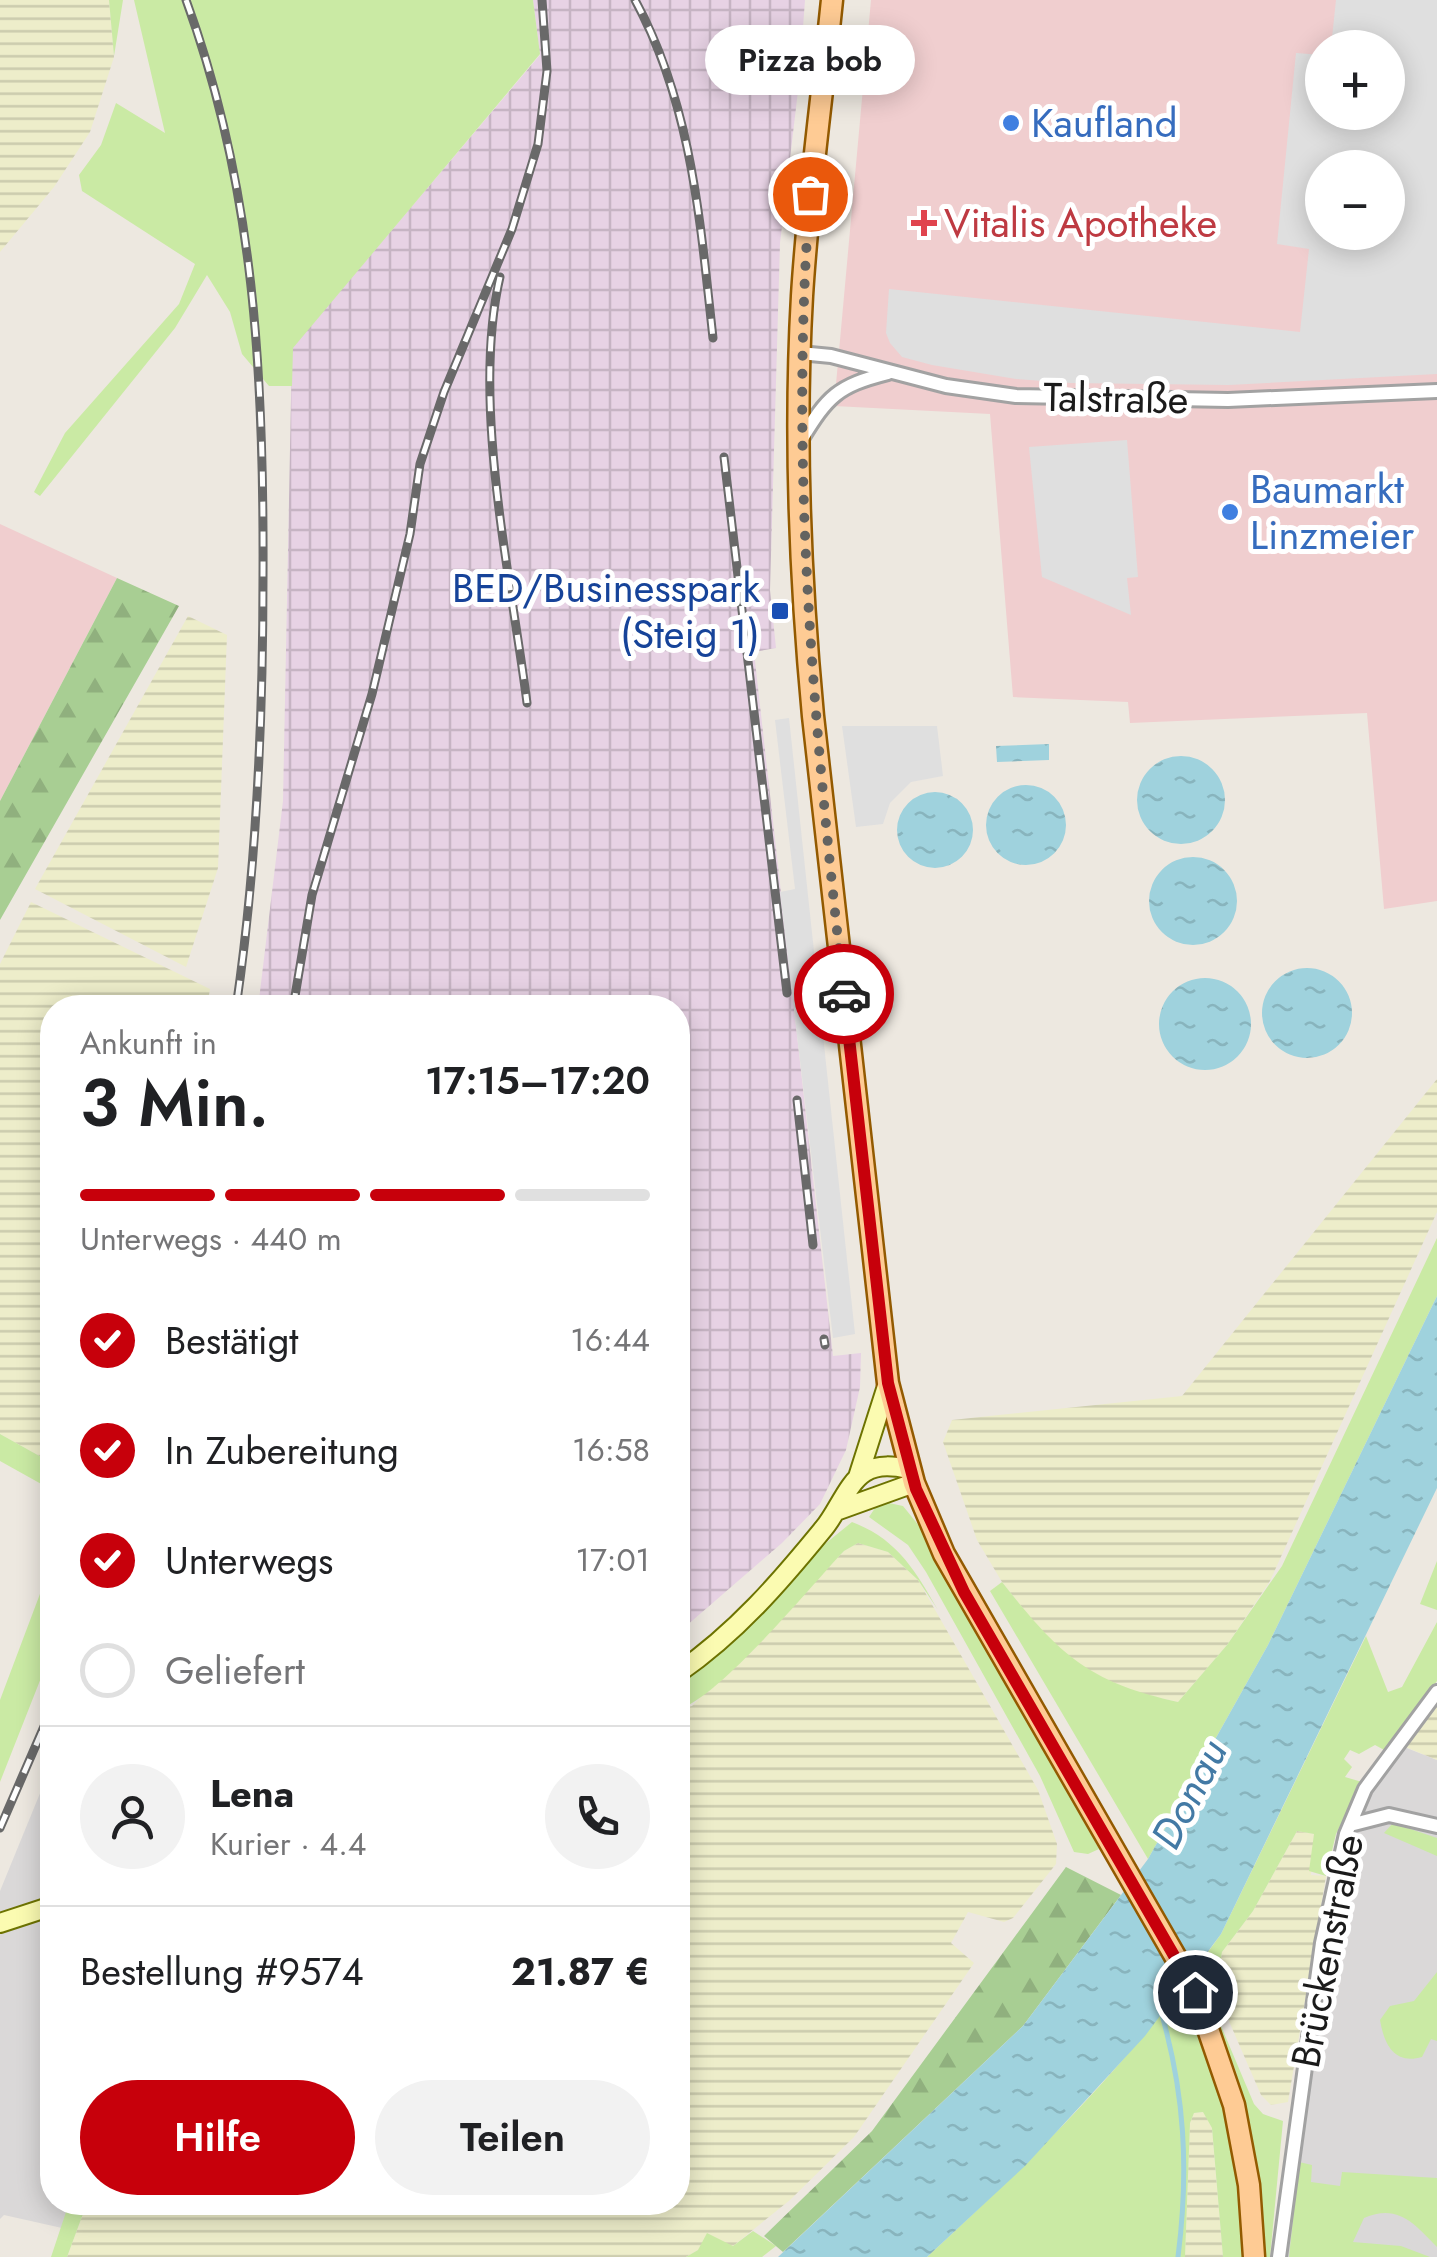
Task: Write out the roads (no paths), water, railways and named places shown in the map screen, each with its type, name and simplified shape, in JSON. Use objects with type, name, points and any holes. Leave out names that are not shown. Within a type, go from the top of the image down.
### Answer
[{"type":"main road","points":[[832,0],[810,194],[800,353],[800,442],[810,685],[888,1383],[912,1476],[964,1592],[1195,1992],[1234,2105],[1249,2186],[1254,2257]]},
{"type":"main road","points":[[690,1664],[739,1625],[839,1510],[858,1477],[888,1383]]},
{"type":"main road","points":[[858,1477],[888,1465],[912,1476]]},
{"type":"main road","points":[[839,1510],[912,1476]]},
{"type":"main road","points":[[0,1923],[40,1910]]},
{"type":"street","name":"Talstraße","points":[[800,353],[831,356],[888,373],[1016,396],[1115,401],[1437,391]]},
{"type":"street","points":[[800,442],[833,395],[848,384],[888,373]]},
{"type":"street","name":"Brückenstraße","points":[[1279,2257],[1295,2116],[1322,1944],[1350,1825],[1365,1788],[1437,1692]]},
{"type":"street","points":[[1350,1825],[1389,1814],[1437,1826]]},
{"type":"water","points":[[1049,744],[1049,760],[997,762],[996,746]]},
{"type":"water","points":[[1181,756],[1206,763],[1218,775],[1225,800],[1218,825],[1206,837],[1181,844],[1156,837],[1144,825],[1137,800],[1144,775],[1156,763]]},
{"type":"water","points":[[1026,785],[1041,788],[1054,797],[1063,810],[1063,840],[1054,853],[1041,862],[1026,865],[1011,862],[998,853],[989,840],[986,825],[989,810],[998,797],[1011,788]]},
{"type":"water","points":[[935,792],[962,803],[973,830],[962,857],[935,868],[908,857],[897,830],[908,803]]},
{"type":"water","points":[[1193,857],[1224,870],[1237,901],[1224,932],[1193,945],[1162,932],[1149,901],[1162,870]]},
{"type":"water","points":[[1307,968],[1339,981],[1352,1013],[1339,1045],[1307,1058],[1275,1045],[1262,1013],[1275,981]]},
{"type":"water","points":[[1205,978],[1223,981],[1238,991],[1248,1006],[1248,1042],[1238,1057],[1223,1067],[1205,1070],[1187,1067],[1172,1057],[1162,1042],[1159,1024],[1162,1006],[1172,991],[1187,981]]},
{"type":"water","name":"Donau","points":[[1437,1296],[1437,1488],[1221,1934],[1145,2036],[1025,2166],[927,2257],[778,2257],[1023,2026],[1148,1859],[1268,1645]]},
{"type":"waterway","points":[[1160,2008],[1180,2101],[1184,2162],[1178,2257]]},
{"type":"railway","points":[[186,0],[209,71],[241,213],[251,284],[261,429],[260,738],[254,846],[238,995]]},
{"type":"railway","points":[[295,995],[312,895],[372,694],[410,534],[420,464],[444,392],[512,229],[538,144],[547,71],[542,0]]},
{"type":"railway","points":[[635,0],[654,40],[681,122],[698,207],[713,338]]},
{"type":"railway","points":[[500,277],[492,326],[492,433],[527,703]]},
{"type":"railway","points":[[724,457],[787,993]]},
{"type":"railway","points":[[797,1100],[813,1245]]},
{"type":"railway","points":[[824,1339],[825,1345]]},
{"type":"railway","points":[[0,1828],[40,1736]]},
{"type":"place","name":"Kaufland","points":[[1011,123]]},
{"type":"place","name":"Pizza bob","points":[[810,194]]},
{"type":"place","name":"Vitalis Apotheke","points":[[924,223]]},
{"type":"place","name":"Baumarkt Linzmeier","points":[[1230,512]]},
{"type":"place","name":"BED/Businesspark (Steig 1)","points":[[780,611]]}]
